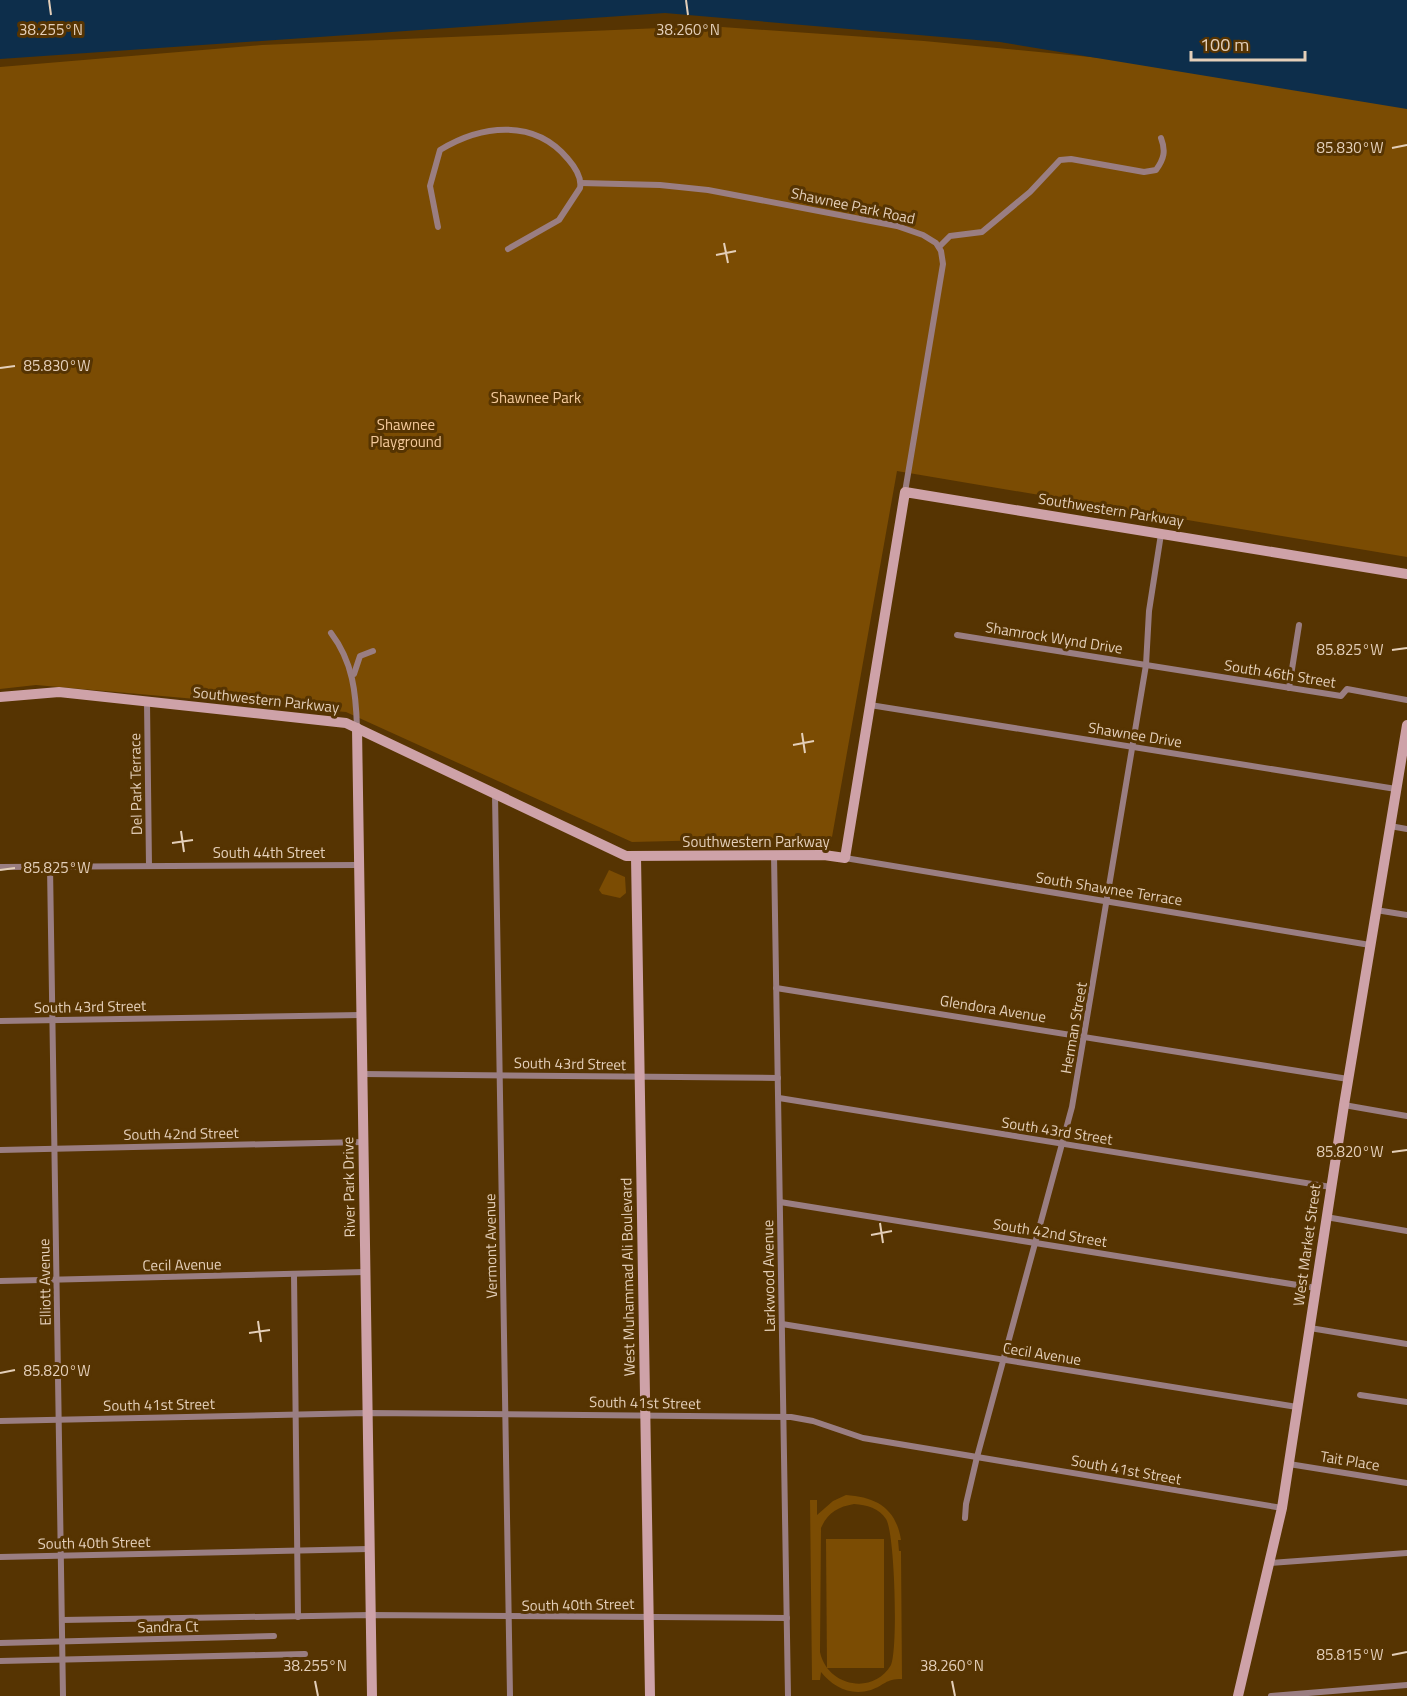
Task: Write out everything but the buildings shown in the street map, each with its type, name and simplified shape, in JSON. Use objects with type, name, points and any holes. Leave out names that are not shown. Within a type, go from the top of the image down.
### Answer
[{"type":"street","points":[[438,227],[430,186],[440,150],[474,134],[503,129],[523,131],[541,137],[569,160],[581,183],[578,195],[559,220],[508,249]]},
{"type":"street","points":[[905,492],[943,264],[939,247],[950,236],[982,232],[1030,192],[1050,168],[1060,160],[1071,159],[1144,172],[1156,170],[1162,161],[1165,149],[1161,138]]},
{"type":"street","name":"Shawnee Park Road","points":[[581,183],[660,184],[735,194],[897,226],[923,235],[939,247]]},
{"type":"street","name":"Southwestern Parkway","points":[[0,697],[59,692],[346,723],[613,852],[636,857],[824,855],[844,858],[905,492],[1407,574]]},
{"type":"street","name":"Herman Street","points":[[965,1518],[966,1504],[978,1457],[1072,1107],[1146,665],[1149,611],[1161,534]]},
{"type":"street","points":[[1289,688],[1299,625]]},
{"type":"street","name":"River Park Drive","points":[[332,633],[344,651],[353,677],[357,728],[372,1696]]},
{"type":"street","name":"Shamrock Wynd Drive","points":[[957,635],[1146,665]]},
{"type":"street","points":[[353,677],[360,656],[373,651]]},
{"type":"street","name":"South 46th Street","points":[[1146,665],[1341,696],[1347,689],[1407,700]]},
{"type":"street","name":"Del Park Terrace","points":[[147,702],[149,866]]},
{"type":"street","name":"Shawnee Drive","points":[[870,705],[1396,789]]},
{"type":"street","name":"West Market Street","points":[[1238,1696],[1270,1563],[1289,1464],[1348,1079],[1407,725]]},
{"type":"street","name":"Vermont Avenue","points":[[495,795],[510,1696]]},
{"type":"street","points":[[1390,826],[1407,829]]},
{"type":"street","name":"Larkwood Avenue","points":[[774,855],[788,1696]]},
{"type":"street","name":"West Muhammad Ali Boulevard","points":[[636,857],[650,1696]]},
{"type":"street","name":"South Shawnee Terrace","points":[[844,858],[1370,945]]},
{"type":"street","name":"South 44th Street","points":[[0,867],[358,865]]},
{"type":"street","name":"Elliott Avenue","points":[[50,867],[63,1696]]},
{"type":"street","points":[[1376,910],[1407,915]]},
{"type":"street","name":"Glendora Avenue","points":[[776,988],[1348,1079]]},
{"type":"street","name":"South 43rd Street","points":[[0,1021],[361,1015]]},
{"type":"street","name":"South 43rd Street","points":[[362,1074],[778,1078]]},
{"type":"street","name":"South 43rd Street","points":[[779,1098],[1331,1187]]},
{"type":"street","points":[[1344,1105],[1407,1116]]},
{"type":"street","name":"South 42nd Street","points":[[0,1150],[363,1142]]},
{"type":"street","name":"South 42nd Street","points":[[780,1202],[1316,1288]]},
{"type":"street","points":[[1326,1217],[1407,1230]]},
{"type":"street","name":"Cecil Avenue","points":[[0,1281],[365,1272]]},
{"type":"street","points":[[294,1274],[298,1617]]},
{"type":"street","name":"Cecil Avenue","points":[[782,1324],[1298,1407]]},
{"type":"street","points":[[1310,1328],[1407,1344]]},
{"type":"street","points":[[1360,1395],[1407,1402]]},
{"type":"street","name":"South 41st Street","points":[[0,1421],[367,1413],[783,1416],[813,1421],[862,1438],[1281,1508]]},
{"type":"street","name":"Tait Place","points":[[1289,1464],[1407,1483]]},
{"type":"street","name":"South 40th Street","points":[[0,1557],[369,1549]]},
{"type":"street","points":[[1270,1563],[1407,1553]]},
{"type":"street","name":"South 40th Street","points":[[62,1620],[370,1615],[509,1618],[787,1618]]},
{"type":"street","name":"Sandra Ct","points":[[0,1643],[274,1636]]},
{"type":"street","points":[[0,1661],[305,1653]]},
{"type":"street","points":[[1271,1696],[1407,1685]]},
{"type":"green space","name":"Shawnee Park","points":[[708,26],[924,41],[1121,60],[1407,103],[1407,557],[897,471],[832,837],[632,842],[346,712],[36,685],[0,689],[0,67],[262,45]]},
{"type":"green space","points":[[609,870],[625,877],[626,893],[620,898],[602,894],[599,890]]},
{"type":"green space","points":[[846,1495],[857,1496],[883,1506],[895,1520],[901,1540],[898,1540],[899,1551],[901,1551],[902,1679],[888,1681],[863,1692],[843,1689],[821,1672],[820,1680],[812,1680],[810,1500],[817,1500],[817,1515],[833,1501]],"holes":[[[854,1504],[868,1506],[883,1515],[889,1529],[892,1546],[894,1638],[891,1665],[883,1675],[873,1681],[862,1683],[851,1683],[832,1673],[824,1664],[820,1652],[821,1528],[834,1511]]]},
{"type":"green space","points":[[826,1539],[884,1539],[884,1668],[827,1668]]},
{"type":"water","points":[[0,0],[1407,0],[1407,109],[1000,42],[665,13],[0,59]]},
{"type":"park label","name":"Shawnee Playground","points":[[406,434]]}]
